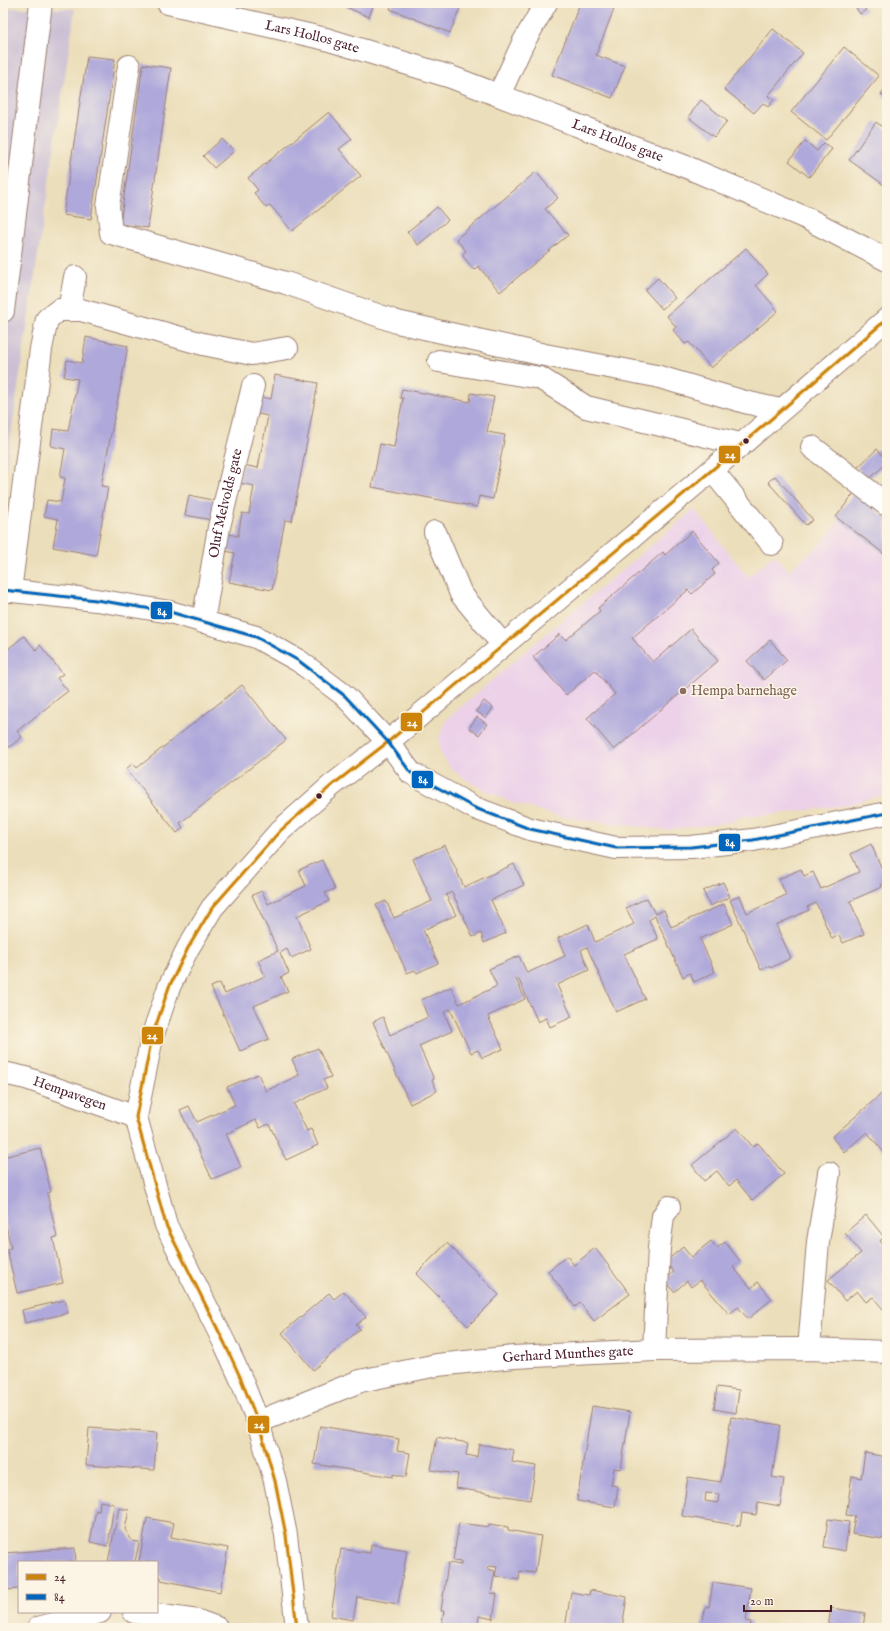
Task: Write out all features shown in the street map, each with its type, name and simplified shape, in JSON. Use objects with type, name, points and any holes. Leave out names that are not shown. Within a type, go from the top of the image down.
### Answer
[{"type":"street","points":[[3,311],[41,3]]},
{"type":"street","name":"Lars Hollos gate","points":[[168,3],[326,40],[451,77],[689,168],[799,215],[887,260]]},
{"type":"street","points":[[498,95],[523,43],[546,3]]},
{"type":"street","points":[[129,66],[108,206],[110,233],[286,283],[398,322],[545,355],[656,376],[745,402],[780,410]]},
{"type":"street","points":[[69,310],[75,277]]},
{"type":"street","points":[[287,348],[252,354],[203,344],[81,310],[59,310],[46,319],[6,591],[104,601],[170,612],[256,637],[299,661],[345,696],[388,742],[411,773],[474,808],[530,829],[616,848],[691,848],[753,840],[887,813]]},
{"type":"street","points":[[297,1628],[286,1535],[274,1481],[258,1422],[225,1344],[166,1225],[136,1117],[152,1037],[169,987],[188,948],[212,908],[280,831],[331,786],[388,742],[712,470],[740,444],[887,319]]},
{"type":"street","points":[[438,361],[540,378],[586,407],[740,444]]},
{"type":"street","name":"Oluf Melvolds gate","points":[[203,622],[208,600],[219,527],[253,386]]},
{"type":"street","points":[[812,447],[887,504]]},
{"type":"street","points":[[712,470],[772,544]]},
{"type":"street","points":[[435,532],[461,594],[503,645]]},
{"type":"street","name":"Hempavegen","points":[[3,1073],[26,1078],[136,1117]]},
{"type":"street","points":[[809,1349],[818,1242],[829,1173]]},
{"type":"street","points":[[654,1350],[659,1248],[664,1216],[669,1207]]},
{"type":"street","name":"Gerhard Munthes gate","points":[[258,1422],[360,1381],[437,1364],[514,1357],[654,1350],[809,1349],[887,1352]]},
{"type":"street","points":[[38,1628],[96,1613]]},
{"type":"street","points":[[141,1613],[198,1621],[218,1628]]},
{"type":"shaded area","points":[[3,8],[75,9],[3,487]]},
{"type":"shaded area","name":"Hempa barnehage","points":[[694,509],[748,577],[775,554],[788,571],[821,544],[840,519],[887,556],[887,794],[847,805],[760,816],[739,817],[731,822],[666,830],[562,817],[510,802],[471,783],[451,769],[441,754],[439,739],[446,720]]},
{"type":"building","points":[[348,3],[374,3],[369,17],[346,7]]},
{"type":"building","points":[[393,3],[448,3],[460,8],[450,33],[390,9]]},
{"type":"building","points":[[580,3],[600,3],[614,9],[596,55],[625,66],[612,98],[552,75]]},
{"type":"building","points":[[860,3],[866,10],[860,14],[854,5]]},
{"type":"building","points":[[773,29],[803,53],[768,96],[774,100],[768,107],[763,103],[754,113],[724,89]]},
{"type":"building","points":[[844,47],[879,76],[826,140],[791,112]]},
{"type":"building","points":[[87,56],[115,59],[91,219],[63,215]]},
{"type":"building","points":[[143,64],[171,68],[148,228],[120,224]]},
{"type":"building","points":[[887,86],[887,99],[881,94]]},
{"type":"building","points":[[701,100],[727,121],[714,137],[688,117]]},
{"type":"building","points":[[329,112],[352,139],[339,149],[361,176],[292,231],[270,205],[266,208],[254,193],[258,190],[248,178]]},
{"type":"building","points":[[876,122],[887,130],[887,187],[849,160]]},
{"type":"building","points":[[222,139],[234,151],[214,168],[203,156]]},
{"type":"building","points":[[805,141],[817,151],[824,143],[832,149],[809,177],[789,161]]},
{"type":"building","points":[[536,172],[558,198],[545,209],[568,235],[500,292],[478,266],[474,270],[462,255],[466,251],[456,239]]},
{"type":"building","points":[[437,207],[448,220],[418,245],[407,232]]},
{"type":"building","points":[[746,248],[768,274],[756,285],[778,311],[711,368],[689,342],[685,344],[673,330],[676,327],[667,316]]},
{"type":"building","points":[[658,278],[675,298],[662,309],[645,290]]},
{"type":"building","points":[[86,337],[128,346],[101,486],[108,487],[96,555],[53,547],[58,519],[44,516],[47,500],[61,502],[65,478],[60,477],[65,449],[51,446],[53,429],[68,431],[78,379],[64,377],[67,360],[82,363]]},
{"type":"building","points":[[275,375],[318,383],[292,521],[285,520],[272,590],[229,582],[235,553],[220,550],[223,533],[238,536],[242,513],[249,514],[254,486],[239,483],[243,465],[258,468],[268,416],[253,413],[257,396],[271,399]]},
{"type":"building","points":[[402,389],[470,402],[471,393],[494,397],[487,432],[505,435],[493,499],[479,496],[477,507],[372,487],[380,444],[394,447],[403,398],[400,398]]},
{"type":"building","points":[[877,449],[887,460],[887,463],[868,480],[857,468]]},
{"type":"building","points":[[775,476],[813,520],[806,525],[768,482]]},
{"type":"building","points":[[854,493],[887,519],[887,556],[836,517]]},
{"type":"building","points":[[189,495],[216,501],[212,520],[185,515]]},
{"type":"building","points":[[692,531],[719,563],[712,570],[715,574],[692,594],[688,590],[632,638],[653,662],[691,629],[718,661],[614,750],[587,718],[615,694],[595,670],[566,695],[533,657],[560,634],[566,640],[600,611],[598,608],[663,552],[665,555]]},
{"type":"building","points":[[24,636],[36,650],[40,645],[63,674],[57,678],[68,691],[17,731],[22,737],[8,748],[4,741],[3,742],[3,653]]},
{"type":"building","points":[[770,640],[787,660],[764,680],[747,661]]},
{"type":"building","points":[[242,685],[286,740],[180,823],[183,828],[177,833],[126,769],[133,763],[137,768]]},
{"type":"building","points":[[484,701],[493,708],[486,718],[476,711]]},
{"type":"building","points":[[477,717],[487,724],[479,735],[469,728]]},
{"type":"building","points":[[871,844],[881,867],[887,864],[887,881],[881,884],[882,887],[850,901],[864,934],[843,943],[839,935],[832,939],[816,903],[807,907],[809,910],[776,925],[791,958],[770,968],[769,966],[761,970],[730,900],[740,896],[747,913],[786,895],[779,879],[801,869],[804,876],[813,872],[821,889],[859,872],[851,854]]},
{"type":"building","points":[[445,845],[464,887],[514,864],[524,885],[491,900],[506,933],[484,943],[481,933],[473,937],[452,892],[446,895],[456,915],[423,930],[438,963],[417,973],[415,970],[407,973],[376,905],[386,901],[394,918],[432,901],[413,859]]},
{"type":"building","points":[[322,860],[335,889],[325,893],[329,901],[297,916],[311,949],[291,958],[287,949],[280,953],[289,973],[281,977],[288,991],[254,1006],[269,1039],[240,1051],[211,987],[220,983],[225,994],[265,976],[258,960],[278,951],[252,895],[262,891],[268,904],[306,886],[299,870]]},
{"type":"building","points":[[723,882],[730,897],[710,906],[703,891]]},
{"type":"building","points":[[647,898],[655,914],[664,910],[671,927],[724,904],[733,924],[700,939],[715,972],[694,982],[690,973],[683,977],[655,916],[649,920],[658,939],[624,954],[645,999],[616,1012],[587,947],[581,950],[589,970],[557,985],[572,1017],[550,1027],[546,1018],[538,1022],[518,978],[516,979],[525,999],[488,1016],[503,1049],[482,1058],[478,1050],[471,1053],[450,1009],[444,1012],[452,1031],[419,1046],[434,1079],[432,1080],[437,1091],[410,1104],[373,1022],[383,1017],[390,1035],[428,1017],[421,1000],[451,987],[459,1004],[497,986],[489,969],[519,956],[527,973],[565,956],[558,938],[588,924],[595,942],[634,924],[626,908]]},
{"type":"building","points":[[318,1048],[331,1077],[323,1080],[327,1088],[294,1104],[307,1131],[311,1129],[318,1145],[286,1160],[269,1124],[260,1128],[256,1120],[226,1134],[241,1167],[212,1179],[180,1110],[189,1106],[197,1122],[235,1105],[227,1087],[258,1074],[266,1091],[299,1075],[292,1059]]},
{"type":"building","points":[[887,1089],[887,1156],[867,1132],[844,1152],[832,1137]]},
{"type":"building","points":[[737,1128],[753,1147],[758,1143],[784,1174],[752,1200],[736,1180],[729,1186],[717,1171],[704,1181],[692,1165]]},
{"type":"building","points":[[40,1148],[51,1192],[47,1193],[57,1237],[53,1238],[63,1283],[17,1293],[7,1249],[11,1248],[3,1213],[3,1157]]},
{"type":"building","points":[[866,1215],[884,1237],[880,1241],[887,1249],[887,1314],[873,1297],[866,1302],[857,1291],[845,1301],[828,1280],[861,1253],[845,1233]]},
{"type":"building","points":[[711,1241],[717,1248],[725,1242],[740,1261],[733,1267],[751,1288],[758,1282],[772,1299],[748,1319],[738,1307],[729,1314],[700,1280],[691,1287],[687,1281],[674,1292],[665,1279],[674,1272],[665,1262],[683,1247],[691,1257]]},
{"type":"building","points":[[447,1243],[499,1295],[468,1326],[416,1274]]},
{"type":"building","points":[[595,1248],[630,1294],[594,1321],[580,1303],[575,1307],[548,1271],[567,1256],[574,1265]]},
{"type":"building","points":[[344,1291],[366,1317],[356,1325],[360,1329],[313,1370],[282,1333],[329,1293],[334,1299]]},
{"type":"building","points":[[65,1300],[68,1313],[25,1323],[22,1310]]},
{"type":"building","points":[[717,1387],[739,1390],[736,1413],[714,1409]]},
{"type":"building","points":[[592,1406],[630,1412],[621,1469],[614,1468],[611,1485],[618,1486],[615,1507],[577,1501]]},
{"type":"building","points":[[731,1417],[780,1425],[772,1477],[784,1479],[780,1506],[758,1502],[756,1515],[742,1513],[740,1526],[682,1516],[688,1477],[721,1482]],"holes":[[[706,1493],[719,1494],[718,1503],[705,1501]]]},
{"type":"building","points":[[320,1426],[399,1439],[397,1451],[410,1453],[406,1477],[393,1474],[393,1477],[314,1464]]},
{"type":"building","points":[[89,1428],[157,1433],[154,1470],[86,1465]]},
{"type":"building","points":[[437,1437],[468,1443],[466,1455],[477,1457],[479,1444],[514,1450],[512,1462],[536,1466],[530,1500],[456,1488],[458,1474],[431,1470]]},
{"type":"building","points":[[865,1453],[887,1457],[887,1517],[883,1539],[852,1534],[855,1516],[846,1515],[852,1476],[861,1478]]},
{"type":"building","points":[[100,1501],[114,1504],[108,1546],[90,1542],[96,1510],[99,1511]]},
{"type":"building","points":[[119,1508],[129,1510],[125,1529],[132,1541],[139,1542],[135,1561],[108,1561]]},
{"type":"building","points":[[147,1518],[174,1523],[171,1537],[228,1548],[220,1592],[161,1580],[161,1577],[158,1576],[158,1561],[139,1561]]},
{"type":"building","points":[[828,1519],[849,1522],[845,1551],[824,1547]]},
{"type":"building","points":[[459,1523],[489,1527],[489,1524],[508,1527],[508,1530],[541,1536],[535,1573],[520,1571],[519,1580],[495,1576],[497,1567],[488,1566],[487,1569],[495,1571],[491,1593],[497,1594],[493,1619],[479,1616],[477,1628],[441,1628],[444,1611],[441,1611],[448,1563],[461,1565],[461,1562],[453,1561]]},
{"type":"building","points":[[371,1544],[407,1550],[398,1604],[357,1597],[353,1620],[331,1616],[341,1549],[370,1553]]},
{"type":"building","points":[[75,1548],[76,1561],[18,1561],[18,1589],[6,1590],[4,1553]]},
{"type":"building","points":[[713,1582],[751,1588],[746,1621],[751,1622],[750,1628],[701,1628],[706,1606],[709,1607]]},
{"type":"building","points":[[590,1590],[627,1597],[622,1628],[565,1628],[571,1592],[589,1595]]},
{"type":"building","points":[[831,1608],[865,1613],[863,1628],[828,1628]]},
{"type":"transit line","name":"24","points":[[297,1628],[286,1535],[275,1481],[258,1422],[225,1344],[166,1225],[136,1117],[152,1037],[169,987],[188,948],[212,908],[280,831],[331,786],[388,742],[712,470],[887,319]]},
{"type":"transit line","name":"84","points":[[3,590],[96,600],[170,612],[256,637],[299,661],[345,696],[388,742],[411,773],[475,808],[530,829],[616,848],[691,847],[753,840],[887,813]]},
{"type":"place","name":"Hempa barnehage","points":[[683,691]]}]
